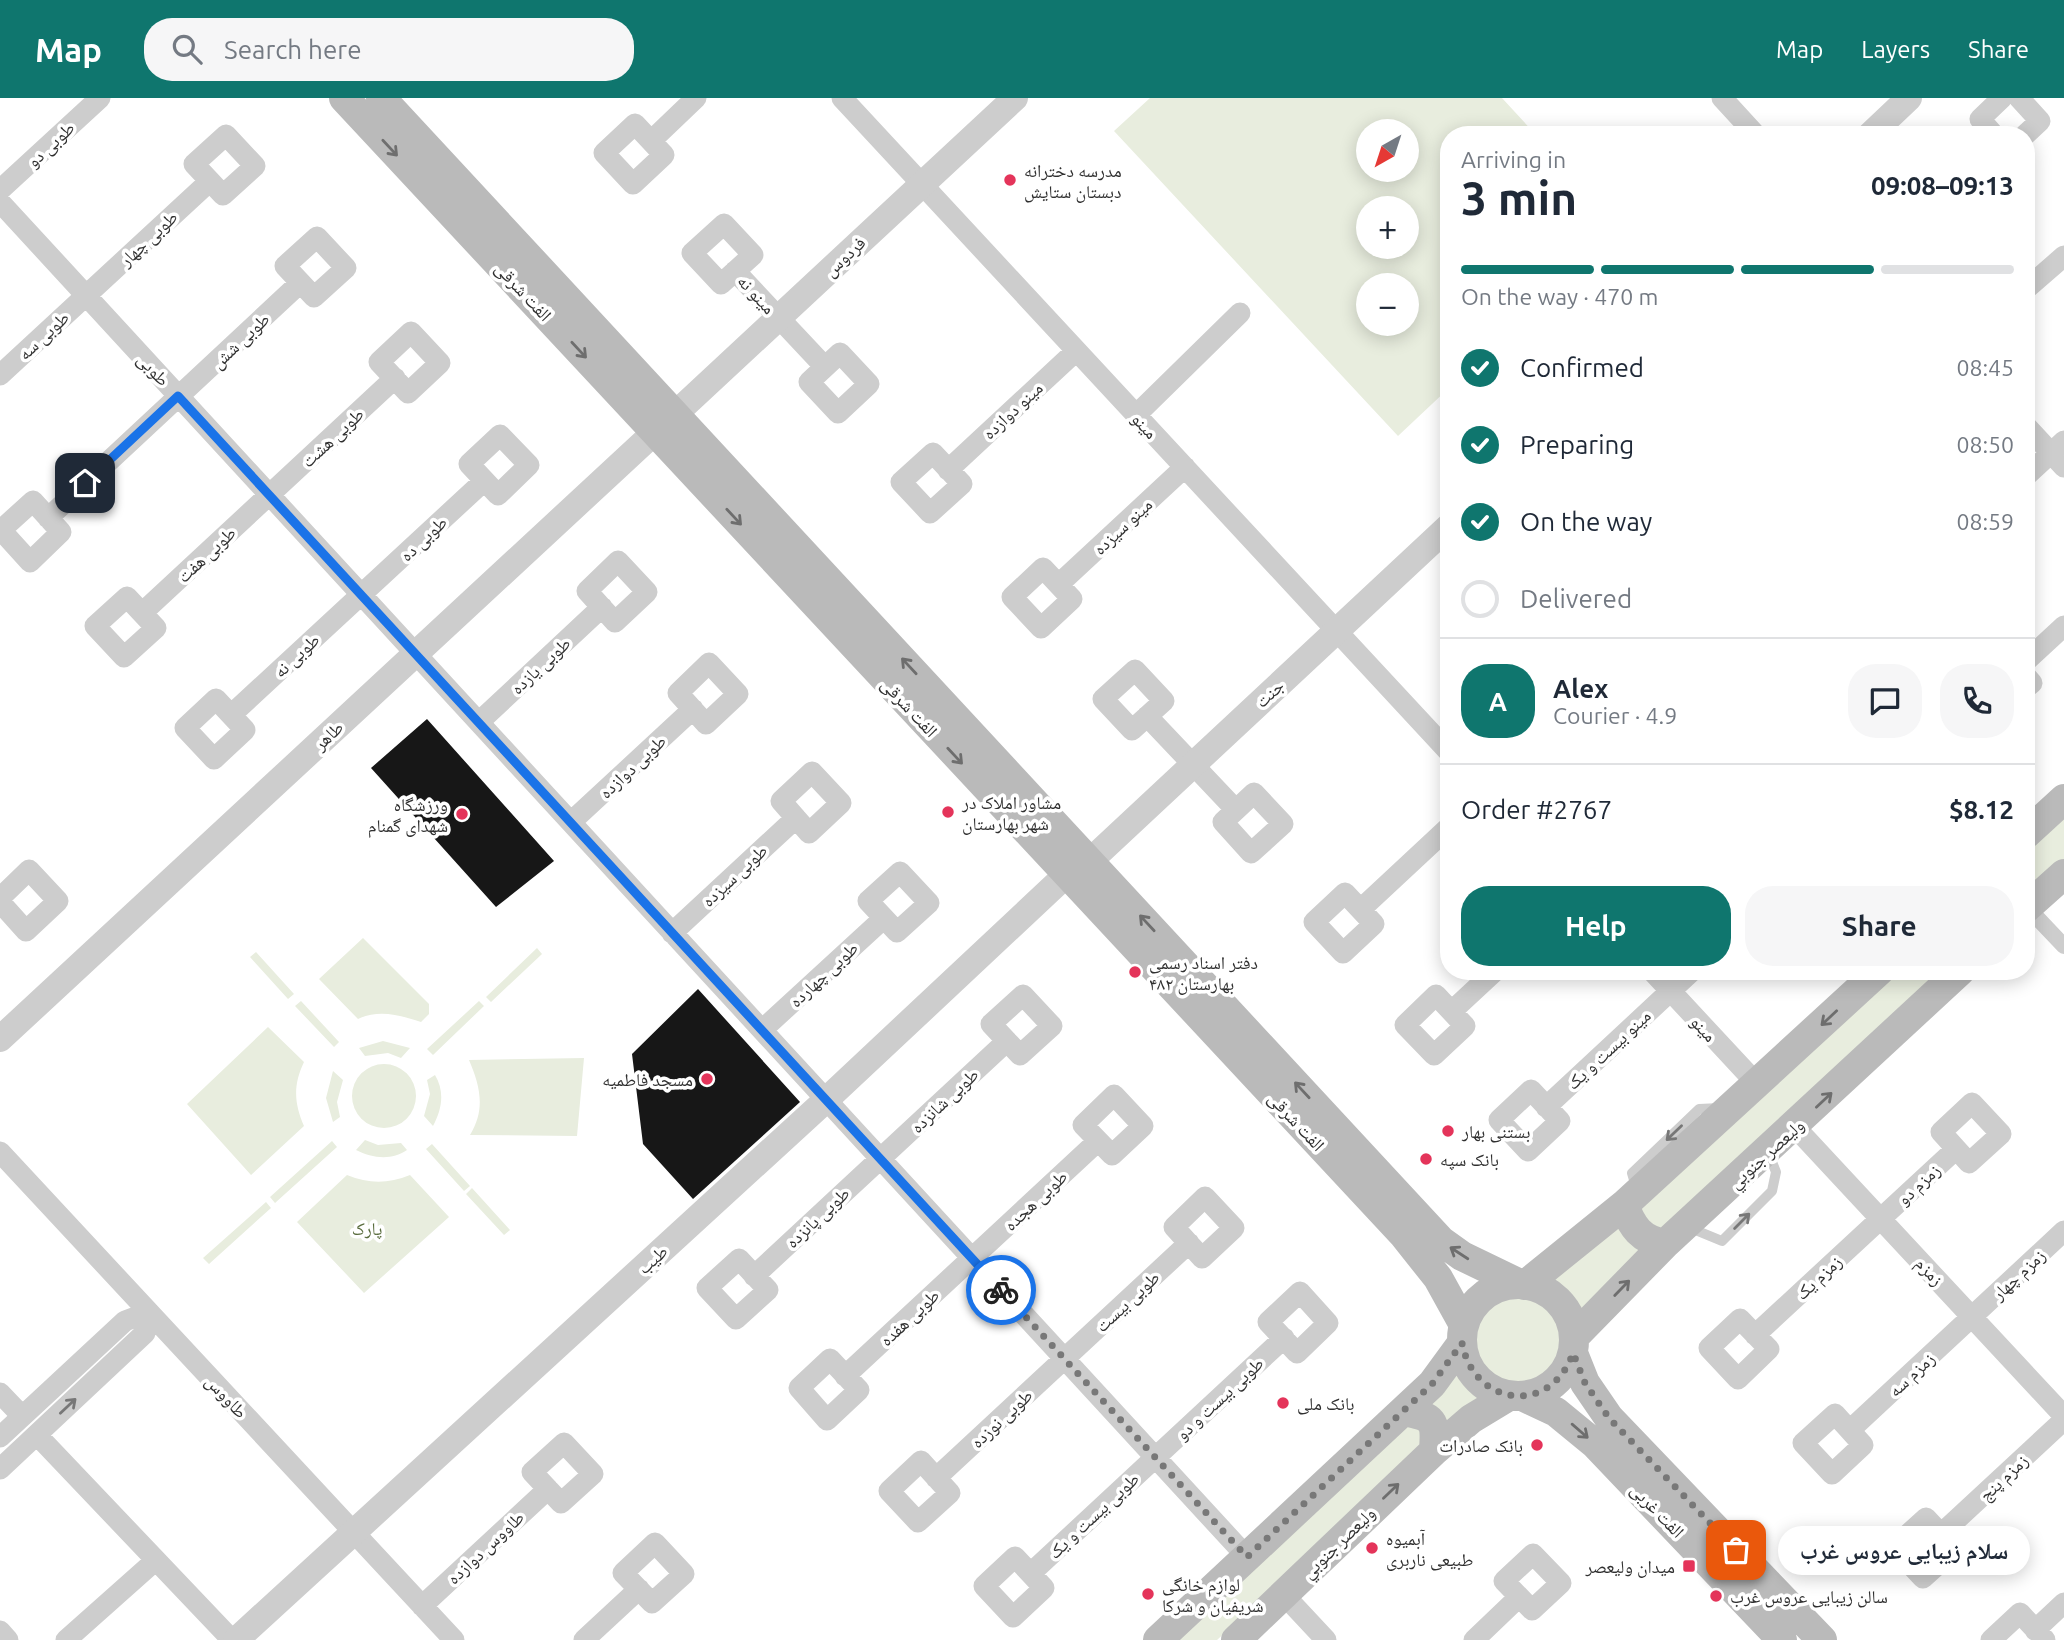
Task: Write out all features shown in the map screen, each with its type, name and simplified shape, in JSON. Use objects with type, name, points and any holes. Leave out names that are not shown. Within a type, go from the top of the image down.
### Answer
[{"type":"main road","name":"الفت شرقی","points":[[344,98],[665,423],[1078,868],[1403,1234],[1438,1278],[1463,1334]]},
{"type":"main road","name":"الفت شرقی","points":[[382,98],[665,423]]},
{"type":"main road","points":[[2035,826],[2064,799]]},
{"type":"main road","name":"الفت شرقی","points":[[1078,868],[1441,1241],[1462,1256],[1522,1284]]},
{"type":"main road","points":[[2035,901],[2064,874]]},
{"type":"main road","points":[[1522,1284],[1631,1198],[1869,980]]},
{"type":"main road","name":"وليعصر جنوبي","points":[[1573,1345],[1675,1235],[1796,1126],[1950,980]]},
{"type":"main road","points":[[1631,1198],[1636,1231],[1650,1242],[1675,1235]]},
{"type":"main road","points":[[1158,1640],[1432,1384],[1463,1334],[1470,1311],[1485,1295],[1505,1286],[1522,1284],[1553,1297],[1571,1322],[1573,1345],[1568,1366],[1549,1387],[1516,1396],[1482,1383],[1465,1358],[1463,1334]]},
{"type":"main road","name":"الفت غربی","points":[[1573,1345],[1585,1383],[1609,1418],[1822,1640]]},
{"type":"main road","name":"وليعصر جنوبي","points":[[1236,1640],[1434,1451],[1471,1419],[1516,1396]]},
{"type":"main road","name":"الفت غربی","points":[[1516,1396],[1556,1412],[1595,1444],[1782,1640]]},
{"type":"main road","points":[[1403,1411],[1423,1415],[1432,1421],[1436,1428],[1434,1451]]},
{"type":"street","name":"طوبی دو","points":[[0,190],[100,98]]},
{"type":"street","points":[[650,141],[696,98]]},
{"type":"street","name":"مینو","points":[[842,98],[1440,742]]},
{"type":"street","name":"فردوس","points":[[665,423],[1015,98]]},
{"type":"street","points":[[1722,98],[1748,126]]},
{"type":"street","points":[[1879,126],[1909,98]]},
{"type":"street","points":[[2019,98],[2040,121],[2035,126]]},
{"type":"street","points":[[1986,126],[1980,119],[1997,100]]},
{"type":"street","name":"طوبی چهار","points":[[86,295],[210,181]]},
{"type":"street","name":"طوبی","points":[[0,202],[1247,1557]]},
{"type":"street","points":[[2035,281],[2064,256]]},
{"type":"street","name":"مینو نه","points":[[735,271],[825,367]]},
{"type":"street","name":"طوبی شش","points":[[48,518],[300,283]]},
{"type":"street","name":"طوبی سه","points":[[0,375],[86,295]]},
{"type":"street","points":[[1136,415],[1240,313]]},
{"type":"street","name":"مینو دوازده","points":[[948,470],[1076,351]]},
{"type":"street","name":"طوبی هشت","points":[[270,495],[395,378]]},
{"type":"street","name":"طاهر","points":[[0,1039],[665,423]]},
{"type":"street","points":[[2035,433],[2060,454],[2035,470]]},
{"type":"street","name":"مینو سیزده","points":[[1059,584],[1185,467]]},
{"type":"street","name":"طوبی ده","points":[[361,595],[484,481]]},
{"type":"street","name":"طوبی هفت","points":[[142,613],[270,495]]},
{"type":"street","name":"جنت","points":[[1078,868],[1440,534]]},
{"type":"street","name":"طوبی نه","points":[[231,715],[361,595]]},
{"type":"street","name":"طوبی یازده","points":[[478,722],[602,607]]},
{"type":"street","points":[[2035,653],[2064,626]]},
{"type":"street","name":"طوبی دوازده","points":[[571,822],[693,709]]},
{"type":"street","points":[[1147,716],[1236,810]]},
{"type":"street","name":"طوبی سیزده","points":[[673,933],[796,818]]},
{"type":"street","points":[[1361,909],[1440,835]]},
{"type":"street","name":"طیب","points":[[234,1640],[1078,868]]},
{"type":"street","points":[[2035,916],[2064,946]]},
{"type":"street","name":"طوبی چهارده","points":[[762,1030],[884,918]]},
{"type":"street","points":[[1452,1012],[1486,980]]},
{"type":"street","name":"مینو","points":[[1661,980],[1757,1084]]},
{"type":"street","name":"مینو بیست و یک","points":[[1546,1107],[1683,980]]},
{"type":"street","name":"طوبی شانزده","points":[[880,1158],[1007,1041]]},
{"type":"street","name":"زمزم","points":[[1796,1126],[2064,1418]]},
{"type":"street","name":"طوبی هجده","points":[[972,1258],[1098,1141]]},
{"type":"street","name":"زمزم دو","points":[[1881,1219],[1956,1149]]},
{"type":"street","name":"طاووس","points":[[0,1152],[454,1640]]},
{"type":"street","name":"طوبی پانزده","points":[[754,1276],[880,1158]]},
{"type":"street","name":"زمزم یک","points":[[1755,1335],[1881,1219]]},
{"type":"street","name":"زمزم چهار","points":[[1972,1317],[2064,1231]]},
{"type":"street","name":"طوبی بیست","points":[[1065,1359],[1189,1243]]},
{"type":"street","name":"طوبی هفده","points":[[845,1376],[972,1258]]},
{"type":"street","points":[[0,1437],[125,1321],[149,1312]]},
{"type":"street","points":[[0,1469],[145,1334],[149,1312]]},
{"type":"street","name":"زمزم سه","points":[[1850,1430],[1972,1317]]},
{"type":"street","name":"طوبی بیست و دو","points":[[1155,1457],[1283,1338]]},
{"type":"street","name":"طوبی نوزده","points":[[936,1478],[1065,1359]]},
{"type":"street","points":[[0,1393],[22,1416]]},
{"type":"street","name":"زمزم پنج","points":[[1941,1534],[2064,1418]]},
{"type":"street","points":[[37,1434],[234,1640]]},
{"type":"street","name":"طوبی بیست و یک","points":[[1031,1573],[1155,1457]]},
{"type":"street","name":"طاووس دوازده","points":[[422,1606],[548,1489]]},
{"type":"street","points":[[66,1640],[156,1560]]},
{"type":"street","points":[[584,1640],[639,1589]]},
{"type":"street","points":[[1284,1595],[1326,1640]]},
{"type":"street","points":[[1474,1640],[1519,1597]]},
{"type":"street","points":[[1992,1640],[2020,1613],[2040,1635],[2064,1603]]},
{"type":"street","points":[[0,1631],[8,1640]]},
{"type":"green space","points":[[1150,98],[1502,98],[1528,126],[1440,126],[1440,396],[1398,436],[1114,131]]},
{"type":"green space","points":[[2064,813],[2064,862],[2035,889],[2035,840]]},
{"type":"green space","points":[[363,938],[429,1004],[429,1014],[421,1022],[397,1015],[381,1014],[358,1019],[319,979]]},
{"type":"green space","points":[[537,948],[542,954],[491,1002],[486,997]]},
{"type":"green space","points":[[256,952],[294,994],[288,999],[250,957]]},
{"type":"green space","points":[[1883,980],[1936,980],[1663,1232],[1645,1221],[1640,1205]]},
{"type":"green space","points":[[301,1001],[339,1042],[334,1047],[295,1006]]},
{"type":"green space","points":[[479,1001],[484,1006],[433,1055],[427,1049]]},
{"type":"green space","points":[[268,1027],[304,1062],[296,1094],[304,1126],[251,1175],[187,1104]]},
{"type":"green space","points":[[383,1041],[410,1048],[401,1058],[388,1053],[365,1056],[359,1048]]},
{"type":"green space","points":[[584,1058],[577,1136],[470,1135],[478,1116],[480,1098],[469,1060]]},
{"type":"green space","points":[[384,1064],[402,1070],[410,1078],[416,1096],[410,1114],[402,1122],[384,1128],[366,1122],[358,1114],[352,1096],[358,1078],[366,1070]]},
{"type":"green space","points":[[333,1071],[343,1080],[337,1102],[340,1117],[333,1122],[326,1098]]},
{"type":"green space","points":[[435,1075],[441,1100],[433,1126],[424,1116],[430,1094],[427,1080]]},
{"type":"green space","points":[[365,1140],[378,1145],[401,1143],[407,1150],[388,1157],[368,1155],[356,1150]]},
{"type":"green space","points":[[332,1141],[337,1147],[275,1203],[270,1197]]},
{"type":"green space","points":[[432,1144],[470,1186],[464,1191],[426,1149]]},
{"type":"green space","name":"پارک","points":[[347,1175],[378,1182],[410,1175],[449,1217],[364,1293],[297,1222]]},
{"type":"green space","points":[[472,1188],[510,1230],[504,1235],[466,1194]]},
{"type":"green space","points":[[266,1202],[271,1208],[209,1264],[203,1258]]},
{"type":"green space","points":[[1624,1218],[1646,1246],[1576,1316],[1564,1295],[1547,1286]]},
{"type":"green space","points":[[1518,1294],[1535,1298],[1550,1308],[1560,1323],[1564,1340],[1560,1357],[1550,1372],[1535,1382],[1518,1386],[1501,1382],[1486,1372],[1476,1357],[1472,1340],[1476,1323],[1486,1308],[1501,1298]]},
{"type":"green space","points":[[1458,1369],[1472,1391],[1485,1399],[1448,1427],[1426,1405]]},
{"type":"green space","points":[[1406,1425],[1419,1426],[1424,1446],[1217,1640],[1174,1640]]},
{"type":"building","name":"ورزشگاه شهدای گمنام","points":[[427,719],[554,861],[496,907],[371,768]]},
{"type":"building","name":"مسجد فاطمیه","points":[[698,989],[800,1102],[693,1199],[643,1144],[632,1054]]},
{"type":"way so far","points":[[1001,1290],[1247,1557],[1432,1384],[1462,1343],[1465,1358],[1482,1383],[1495,1391],[1516,1396],[1536,1393],[1549,1387],[1560,1378],[1573,1353],[1585,1383],[1609,1418],[1736,1550]]},
{"type":"place","name":"مدرسه دخترانه دبستان ستایش","points":[[1010,180]]},
{"type":"place","name":"مشاور املاک در شهر بهارستان","points":[[948,812]]},
{"type":"place","name":"ورزشگاه شهدای گمنام","points":[[462,814]]},
{"type":"place","name":"دفتر اسناد رسمی ۴۸۲ بهارستان","points":[[1135,972]]},
{"type":"place","name":"مسجد فاطمیه","points":[[707,1079]]},
{"type":"place","name":"بستنی بهار","points":[[1448,1131]]},
{"type":"place","name":"بانک سپه","points":[[1426,1159]]},
{"type":"place","name":"بانک ملی","points":[[1283,1403]]},
{"type":"place","name":"بانک صادرات","points":[[1537,1445]]},
{"type":"place","name":"آبمیوه طبیعی ناربری","points":[[1372,1548]]},
{"type":"place","name":"سلام زیبایی عروس غرب","points":[[1736,1550]]},
{"type":"place","name":"میدان ولیعصر","points":[[1689,1566]]},
{"type":"place","name":"لوازم خانگی شریفیان و شرکا","points":[[1148,1594]]},
{"type":"place","name":"سالن زیبایی عروس غرب","points":[[1716,1596]]},
{"type":"route","points":[[85,483],[178,396],[1001,1290]]}]
